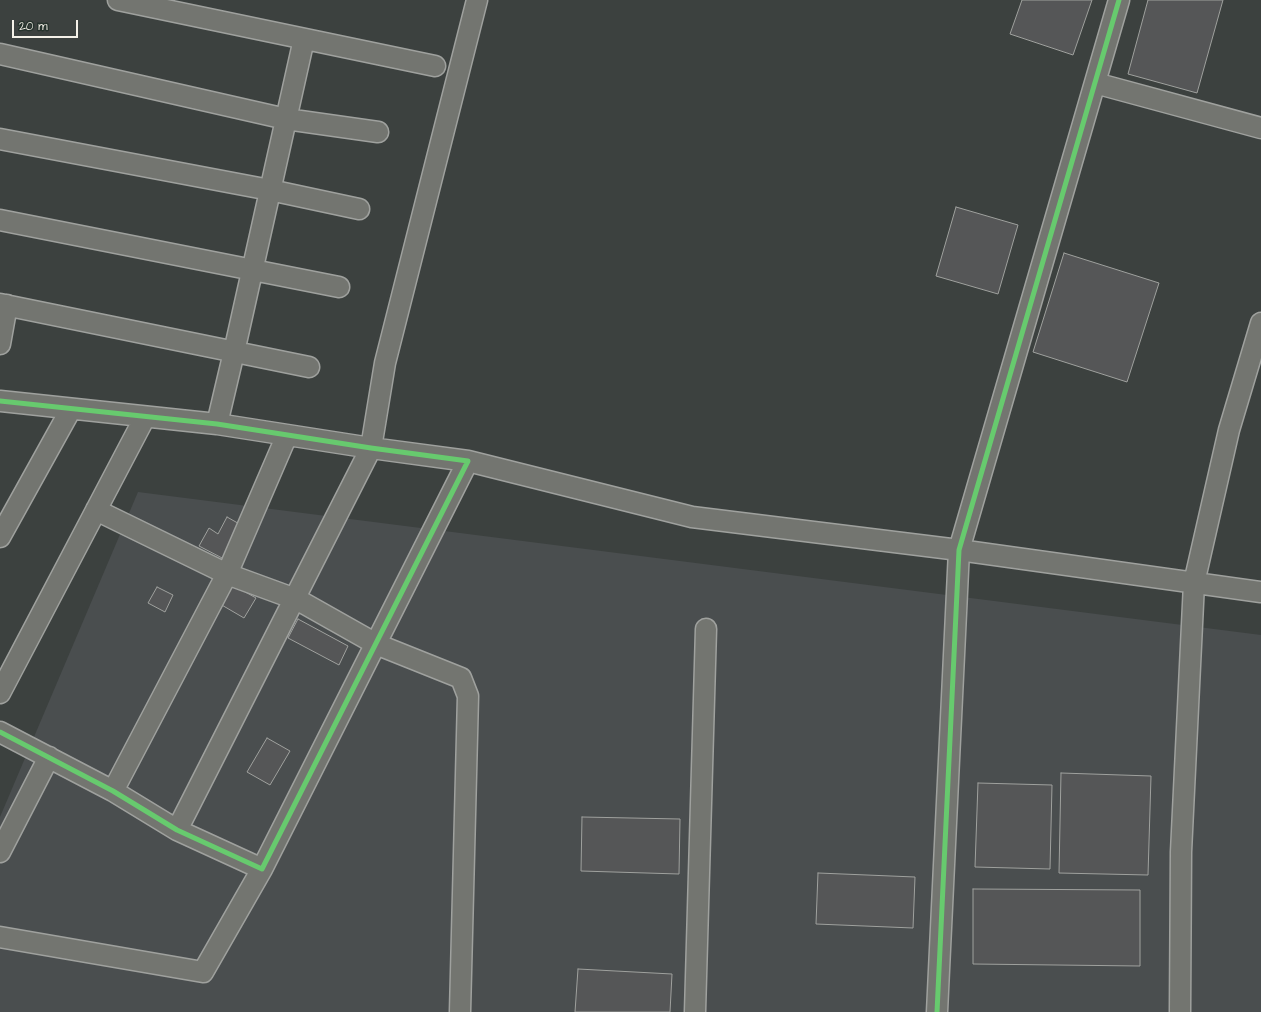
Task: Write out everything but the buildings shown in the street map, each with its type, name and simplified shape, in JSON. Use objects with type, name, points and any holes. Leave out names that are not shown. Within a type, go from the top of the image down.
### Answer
[{"type":"street","points":[[118,0],[435,66]]},
{"type":"street","points":[[177,830],[371,448],[386,363],[477,0]]},
{"type":"street","points":[[937,1012],[958,550],[1120,0]]},
{"type":"street","points":[[217,424],[304,38]]},
{"type":"street","points":[[0,54],[286,119],[378,132]]},
{"type":"street","points":[[1095,83],[1261,128]]},
{"type":"street","points":[[0,138],[270,190],[359,209]]},
{"type":"street","points":[[0,220],[339,287]]},
{"type":"street","points":[[0,344],[4,304],[309,367]]},
{"type":"street","points":[[1180,1012],[1181,852],[1194,583],[1229,430],[1261,323]]},
{"type":"street","points":[[0,401],[217,424],[371,448],[468,461],[692,518],[958,550],[1261,592]]},
{"type":"street","points":[[0,537],[70,409]]},
{"type":"street","points":[[0,693],[144,417]]},
{"type":"street","points":[[113,791],[227,574],[288,434]]},
{"type":"street","points":[[0,937],[203,972],[262,869],[468,461]]},
{"type":"street","points":[[96,510],[227,574],[294,599],[376,644],[460,678],[468,696],[460,1012]]},
{"type":"street","points":[[695,1012],[706,629]]},
{"type":"street","points":[[0,732],[113,791],[177,830],[262,869]]},
{"type":"street","points":[[0,852],[49,758]]},
{"type":"shaded area","points":[[138,492],[1261,635],[1261,1012],[0,1012],[0,817]]},
{"type":"cycle path","points":[[937,1012],[959,550],[1119,0]]},
{"type":"cycle path","points":[[0,401],[217,424],[371,448],[468,461],[262,869],[177,830],[113,791],[0,732]]}]
